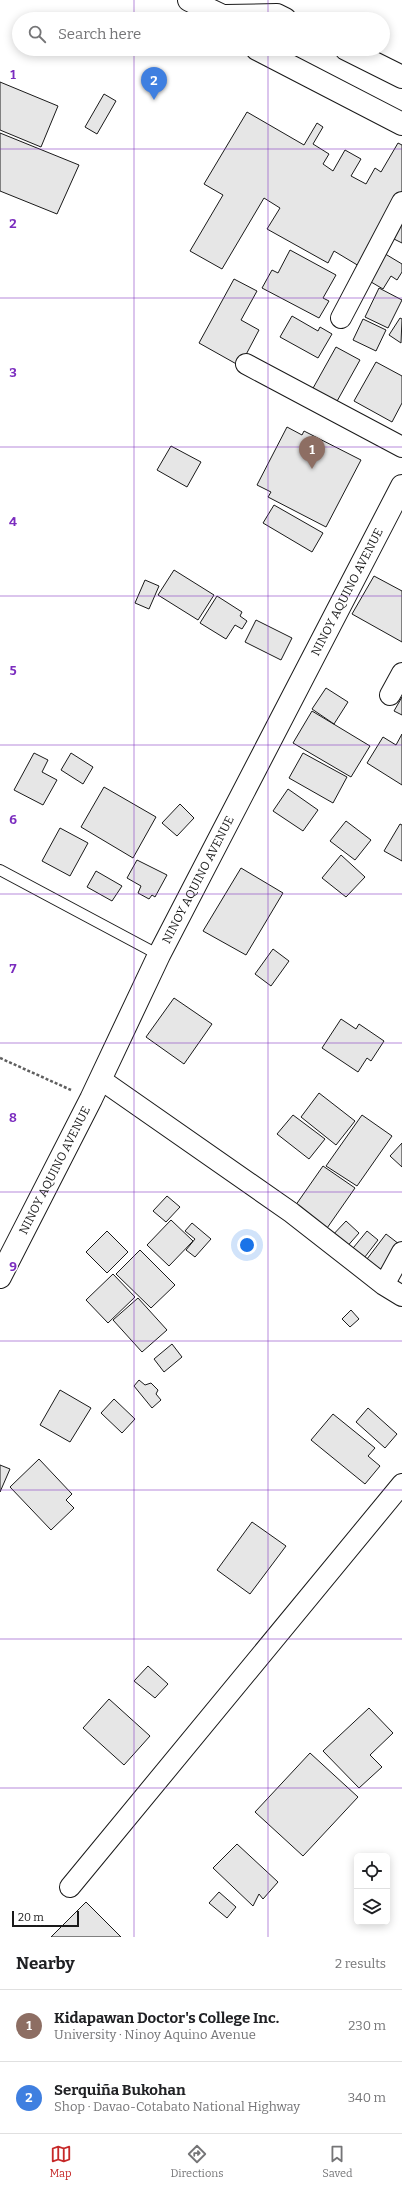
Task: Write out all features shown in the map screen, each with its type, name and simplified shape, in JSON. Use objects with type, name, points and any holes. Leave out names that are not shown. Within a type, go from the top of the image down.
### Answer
[{"type":"main road","points":[[189,0],[216,12]]},
{"type":"main road","points":[[271,56],[402,124]]},
{"type":"main road","points":[[360,56],[402,77]]},
{"type":"main road","name":"NINOY AQUINO AVENUE","points":[[0,1277],[91,1099],[159,955],[402,486]]},
{"type":"street","points":[[341,318],[402,202]]},
{"type":"street","points":[[246,364],[402,447]]},
{"type":"street","points":[[390,695],[402,673]]},
{"type":"street","points":[[100,1079],[292,1212],[384,1285],[402,1296]]},
{"type":"street","points":[[384,1285],[402,1252]]},
{"type":"street","points":[[70,1887],[402,1484]]},
{"type":"lane","points":[[0,870],[159,955]]},
{"type":"path","points":[[0,1058],[91,1099]]},
{"type":"building","points":[[0,82],[58,106],[41,147],[0,130]]},
{"type":"building","points":[[104,94],[116,101],[97,134],[85,127]]},
{"type":"building","points":[[247,112],[304,145],[317,123],[323,127],[313,144],[329,154],[323,164],[333,171],[345,150],[361,159],[351,176],[366,184],[375,168],[381,172],[398,143],[402,145],[402,193],[359,266],[334,251],[328,263],[267,229],[280,208],[264,198],[222,269],[190,251],[223,195],[204,184]]},
{"type":"building","points":[[0,133],[79,165],[57,214],[0,191]]},
{"type":"building","points":[[402,223],[402,243],[394,239]]},
{"type":"building","points":[[290,250],[336,275],[323,298],[329,301],[319,318],[262,288],[272,270],[278,273]]},
{"type":"building","points":[[382,252],[402,264],[402,272],[397,280],[391,276],[383,289],[366,279]]},
{"type":"building","points":[[234,279],[257,291],[241,320],[259,330],[240,366],[199,343]]},
{"type":"building","points":[[379,288],[402,300],[388,328],[365,317]]},
{"type":"building","points":[[292,316],[318,331],[320,327],[332,334],[318,358],[280,337]]},
{"type":"building","points":[[400,318],[402,319],[401,343],[389,335]]},
{"type":"building","points":[[363,319],[386,330],[376,351],[353,340]]},
{"type":"building","points":[[336,347],[360,360],[336,403],[312,390]]},
{"type":"building","points":[[376,362],[402,376],[402,403],[392,422],[354,401]]},
{"type":"building","points":[[287,427],[302,435],[304,431],[361,460],[326,527],[268,497],[271,492],[257,485]]},
{"type":"building","points":[[171,446],[201,462],[187,487],[157,470]]},
{"type":"building","points":[[274,505],[323,533],[312,552],[263,523]]},
{"type":"building","points":[[174,570],[214,595],[198,620],[158,595]]},
{"type":"building","points":[[374,576],[402,591],[402,642],[352,614]]},
{"type":"building","points":[[145,580],[159,586],[149,609],[135,603]]},
{"type":"building","points":[[217,596],[242,612],[240,616],[247,621],[242,629],[235,625],[226,639],[200,623]]},
{"type":"building","points":[[256,620],[292,638],[281,660],[245,642]]},
{"type":"building","points":[[326,688],[348,702],[334,724],[312,709]]},
{"type":"building","points":[[402,697],[402,715],[394,711]]},
{"type":"building","points":[[312,711],[370,746],[351,777],[293,743]]},
{"type":"building","points":[[402,734],[402,785],[367,763],[383,737],[396,745]]},
{"type":"building","points":[[34,753],[48,760],[42,772],[57,780],[43,805],[14,790]]},
{"type":"building","points":[[71,753],[93,767],[83,784],[61,770]]},
{"type":"building","points":[[303,753],[347,777],[333,803],[289,778]]},
{"type":"building","points":[[104,787],[156,817],[133,858],[81,827]]},
{"type":"building","points":[[288,789],[318,810],[303,831],[273,811]]},
{"type":"building","points":[[180,804],[194,818],[177,836],[162,823]]},
{"type":"building","points":[[346,821],[371,840],[355,860],[330,841]]},
{"type":"building","points":[[400,824],[402,825],[402,861],[384,851]]},
{"type":"building","points":[[60,828],[88,843],[70,876],[42,861]]},
{"type":"building","points":[[341,855],[365,877],[346,897],[322,878]]},
{"type":"building","points":[[137,860],[167,875],[155,897],[152,895],[149,899],[138,893],[141,886],[127,878]]},
{"type":"building","points":[[241,868],[283,893],[246,955],[203,931]]},
{"type":"building","points":[[96,871],[122,886],[112,901],[87,887]]},
{"type":"building","points":[[273,949],[289,961],[271,986],[255,974]]},
{"type":"building","points":[[174,998],[212,1024],[184,1064],[146,1037]]},
{"type":"building","points":[[341,1019],[356,1029],[359,1024],[384,1041],[371,1061],[367,1058],[358,1072],[322,1048]]},
{"type":"building","points":[[319,1093],[355,1121],[336,1145],[301,1117]]},
{"type":"building","points":[[293,1115],[325,1139],[309,1159],[277,1134]]},
{"type":"building","points":[[362,1115],[392,1136],[357,1186],[326,1166]]},
{"type":"building","points":[[402,1143],[402,1167],[390,1156]]},
{"type":"building","points":[[323,1166],[355,1188],[325,1231],[293,1209]]},
{"type":"building","points":[[167,1196],[180,1207],[166,1222],[153,1211]]},
{"type":"building","points":[[171,1220],[193,1241],[169,1266],[147,1245]]},
{"type":"building","points":[[346,1221],[359,1233],[344,1250],[330,1238]]},
{"type":"building","points":[[192,1223],[211,1239],[195,1257],[186,1250],[195,1239],[185,1231]]},
{"type":"building","points":[[107,1231],[128,1252],[107,1273],[86,1252]]},
{"type":"building","points":[[367,1231],[378,1240],[361,1262],[349,1253]]},
{"type":"building","points":[[386,1234],[399,1244],[378,1273],[364,1263]]},
{"type":"building","points":[[140,1250],[175,1285],[151,1308],[116,1274]]},
{"type":"building","points":[[113,1274],[135,1297],[108,1323],[86,1300]]},
{"type":"building","points":[[138,1298],[167,1330],[142,1352],[113,1320]]},
{"type":"building","points":[[351,1310],[359,1319],[350,1327],[342,1319]]},
{"type":"building","points":[[172,1344],[182,1357],[164,1372],[154,1359]]},
{"type":"building","points":[[139,1380],[145,1385],[151,1383],[158,1390],[156,1394],[161,1400],[152,1408],[134,1386]]},
{"type":"building","points":[[60,1390],[91,1408],[70,1442],[40,1425]]},
{"type":"building","points":[[114,1399],[135,1419],[122,1433],[101,1413]]},
{"type":"building","points":[[368,1408],[397,1434],[385,1448],[356,1422]]},
{"type":"building","points":[[333,1414],[375,1448],[368,1456],[380,1466],[365,1484],[311,1440]]},
{"type":"building","points":[[39,1459],[72,1494],[66,1500],[74,1508],[51,1530],[10,1487]]},
{"type":"building","points":[[0,1465],[10,1469],[0,1492]]},
{"type":"building","points":[[252,1522],[286,1546],[250,1594],[217,1570]]},
{"type":"building","points":[[148,1666],[168,1684],[155,1698],[134,1681]]},
{"type":"building","points":[[109,1699],[150,1736],[124,1765],[83,1728]]},
{"type":"building","points":[[369,1708],[393,1733],[370,1755],[382,1767],[359,1788],[323,1751]]},
{"type":"building","points":[[310,1753],[358,1797],[303,1856],[255,1812]]},
{"type":"building","points":[[237,1844],[278,1882],[263,1899],[259,1894],[253,1906],[213,1868]]},
{"type":"building","points":[[219,1892],[236,1907],[227,1918],[209,1903]]},
{"type":"building","points":[[86,1902],[121,1937],[51,1937]]},
{"type":"place","name":"Serquiña Bukohan","points":[[154,100]]},
{"type":"place","name":"Kidapawan Doctor's College Inc.","points":[[312,469]]}]
